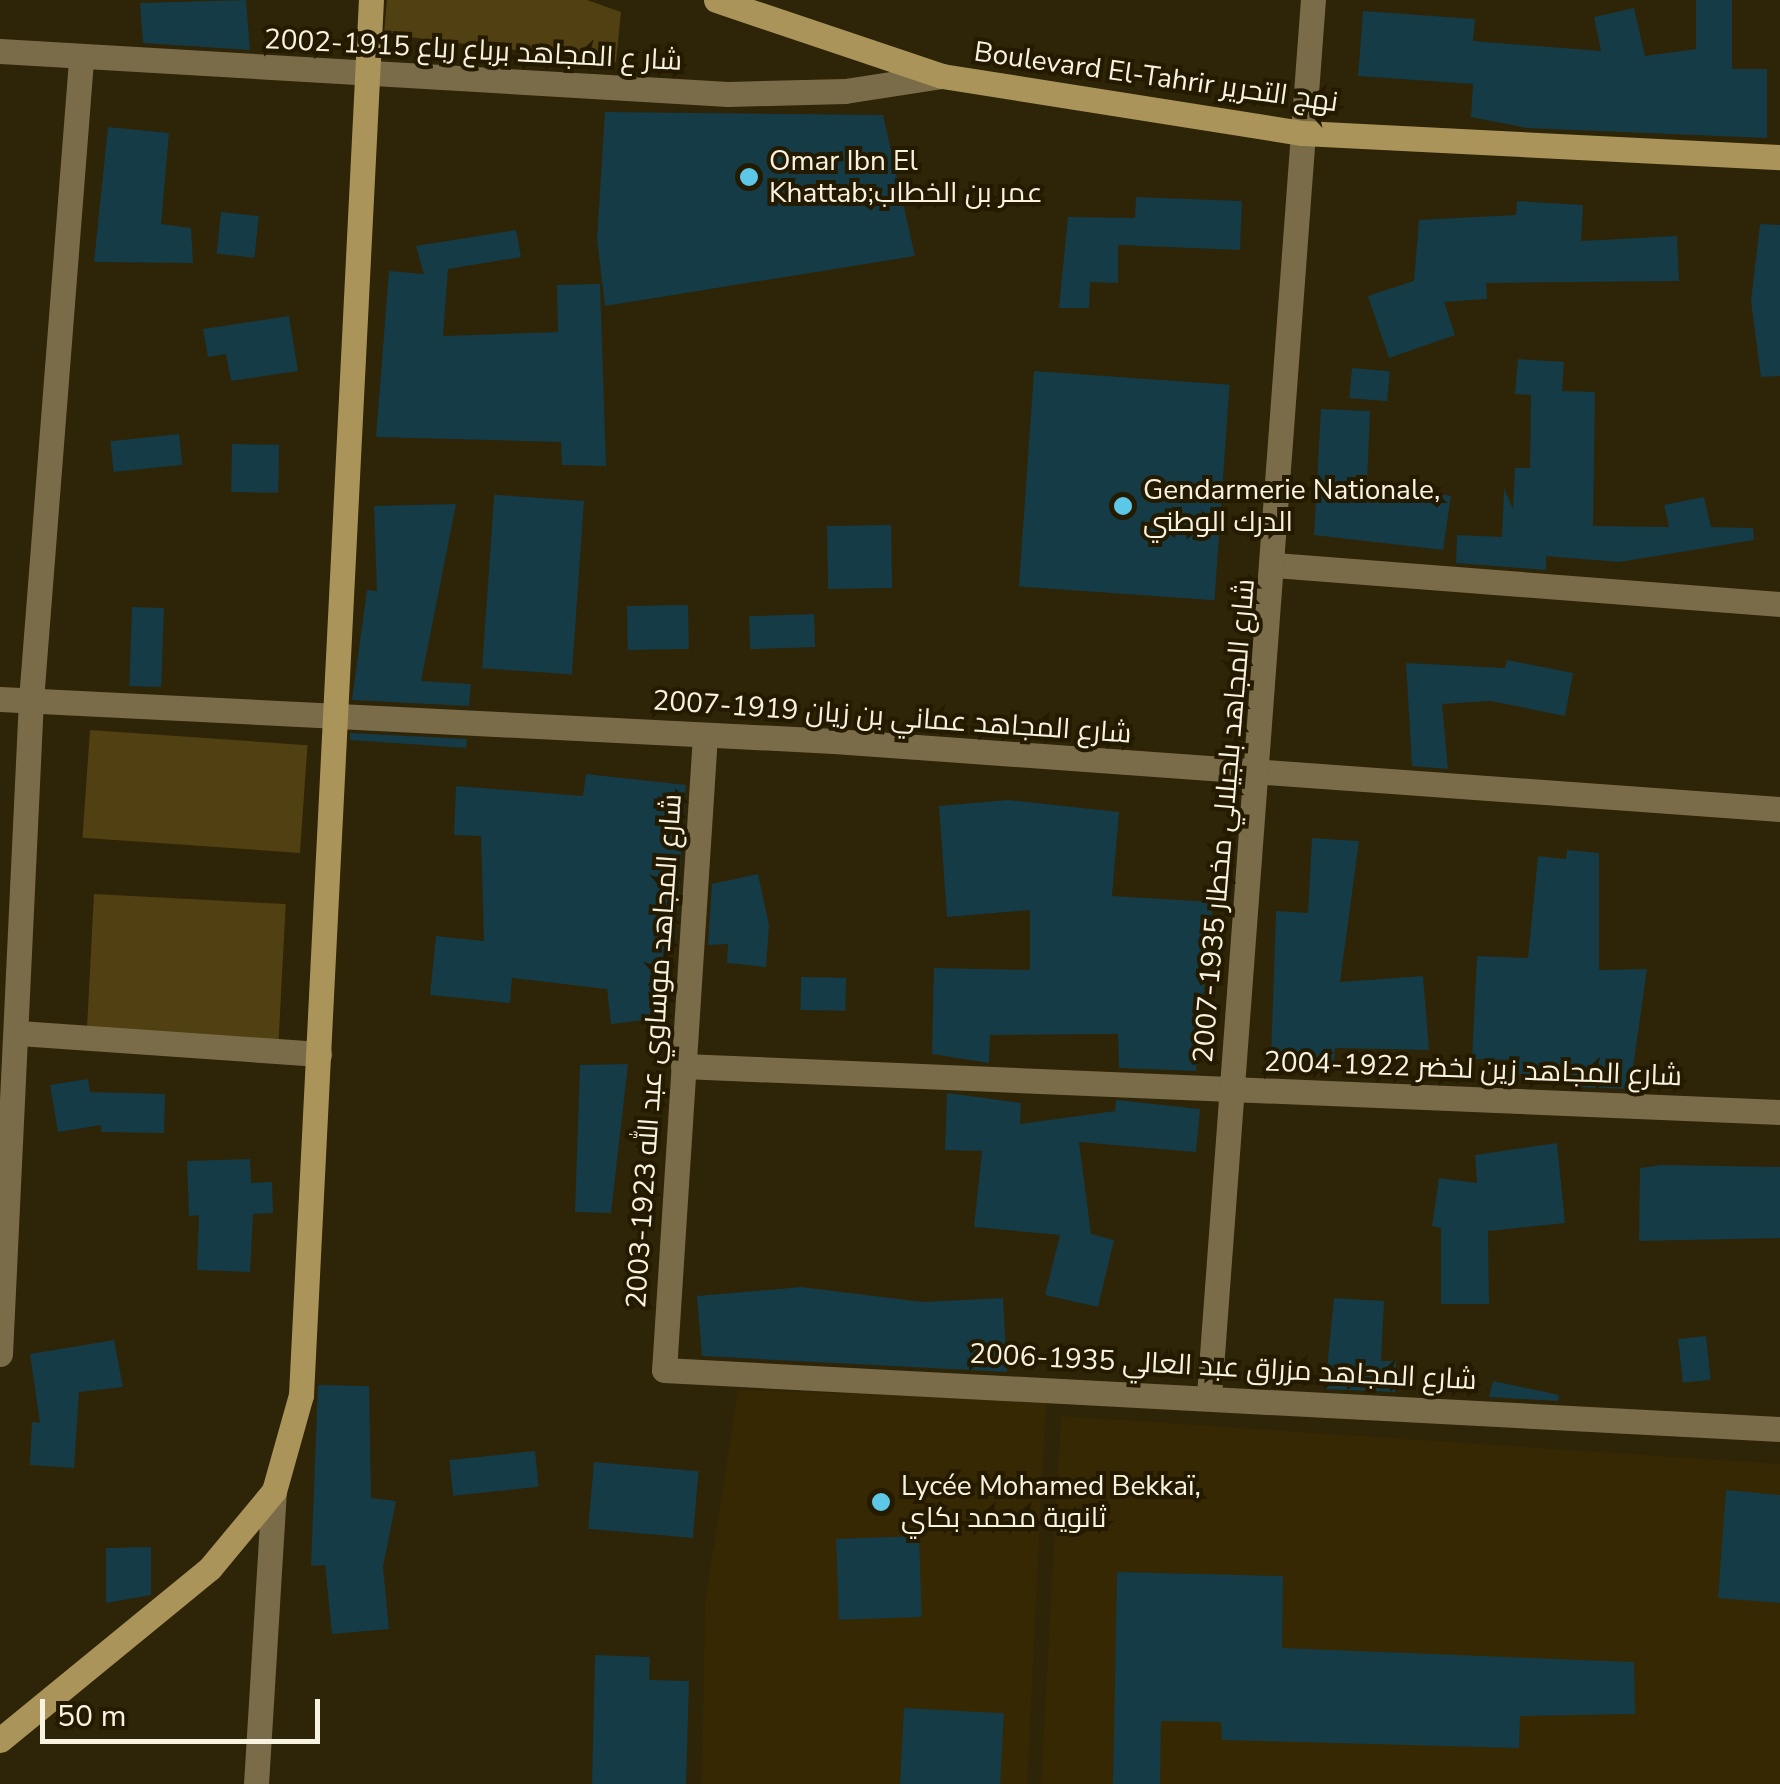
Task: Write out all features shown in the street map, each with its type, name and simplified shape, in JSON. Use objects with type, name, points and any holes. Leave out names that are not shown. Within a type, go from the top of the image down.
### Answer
[{"type":"main road","points":[[0,1740],[210,1568],[274,1491],[301,1395],[373,75],[371,0]]},
{"type":"main road","name":"Boulevard El-Tahrir نهج التحرير","points":[[716,0],[942,76],[1303,132],[1780,157]]},
{"type":"street","name":"شارع المجاهد بلجيلالي مخطار 1935-2007","points":[[1209,1394],[1275,565],[1313,0]]},
{"type":"street","name":"شار ع المجاهد برباع رباع 1915-2002","points":[[0,51],[81,60],[728,94],[845,91],[942,76]]},
{"type":"street","points":[[0,1354],[19,1032],[31,700],[81,60]]},
{"type":"street","points":[[1275,565],[1780,604]]},
{"type":"street","name":"شارع المجاهد عماني بن زيان 1919-2007","points":[[0,699],[704,735],[1780,809]]},
{"type":"street","name":"شارع المجاهد موساوي عبد الله 1923-2003","points":[[664,1370],[704,735]]},
{"type":"street","points":[[19,1032],[320,1054]]},
{"type":"street","name":"شارع المجاهد زين لخضر 1922-2004","points":[[683,1066],[1780,1112]]},
{"type":"street","name":"شارع المجاهد مزراق عبد العالي 1935-2006","points":[[664,1370],[1209,1394],[1780,1429]]},
{"type":"street","points":[[256,1784],[274,1491]]},
{"type":"shaded area","points":[[387,0],[587,0],[621,12],[616,62],[384,34]]},
{"type":"shaded area","points":[[90,730],[307,745],[300,853],[82,838]]},
{"type":"shaded area","points":[[94,894],[286,904],[279,1040],[87,1030]]},
{"type":"shaded area","name":"Lycée Mohamed Bekkaï, ثانوية محمد بكاي","points":[[738,1390],[1046,1400],[1027,1784],[702,1784],[705,1603]]},
{"type":"shaded area","points":[[1061,1416],[1780,1464],[1780,1784],[1041,1784]]},
{"type":"building","points":[[246,0],[250,50],[143,43],[140,3]]},
{"type":"building","points":[[1696,0],[1732,0],[1732,69],[1767,69],[1767,138],[1527,128],[1471,117],[1473,84],[1358,76],[1363,11],[1475,19],[1473,41],[1601,51],[1594,17],[1634,8],[1645,56],[1696,49]]},
{"type":"building","name":"Omar Ibn El Khattab;عمر بن الخطاب","points":[[605,112],[883,115],[915,256],[605,306],[597,239]]},
{"type":"building","points":[[108,127],[169,133],[161,224],[191,228],[193,263],[94,262]]},
{"type":"building","points":[[1136,197],[1242,201],[1240,250],[1118,245],[1118,283],[1090,282],[1089,308],[1059,308],[1068,217],[1135,218]]},
{"type":"building","points":[[1517,201],[1583,205],[1581,241],[1677,236],[1679,281],[1486,283],[1487,299],[1444,302],[1455,335],[1389,358],[1368,296],[1414,281],[1419,220],[1516,215]]},
{"type":"building","points":[[221,212],[259,216],[254,258],[217,254]]},
{"type":"building","points":[[1760,224],[1780,225],[1780,376],[1761,377],[1751,301]]},
{"type":"building","points":[[516,230],[521,257],[448,269],[443,336],[558,332],[557,285],[600,284],[606,466],[562,465],[561,442],[376,437],[389,271],[424,274],[416,246]]},
{"type":"building","points":[[289,316],[298,371],[231,381],[226,354],[208,357],[203,329]]},
{"type":"building","points":[[1518,359],[1564,362],[1562,391],[1595,392],[1593,526],[1669,527],[1664,505],[1704,497],[1711,527],[1753,528],[1754,540],[1619,562],[1546,556],[1546,570],[1456,563],[1457,535],[1502,537],[1504,488],[1513,509],[1515,468],[1530,468],[1531,395],[1515,394]]},
{"type":"building","points":[[1352,368],[1390,371],[1387,401],[1349,398]]},
{"type":"building","name":"Gendarmerie Nationale, الدرك الوطني","points":[[1034,371],[1230,385],[1214,600],[1019,586]]},
{"type":"building","points":[[1321,409],[1370,411],[1367,482],[1451,496],[1443,550],[1314,535]]},
{"type":"building","points":[[179,434],[182,465],[114,472],[110,441]]},
{"type":"building","points":[[232,444],[279,445],[278,493],[231,492]]},
{"type":"building","points":[[494,495],[584,501],[572,675],[482,668]]},
{"type":"building","points":[[456,504],[421,681],[471,684],[469,706],[352,700],[367,590],[377,591],[374,506]]},
{"type":"building","points":[[891,525],[892,588],[828,589],[827,526]]},
{"type":"building","points":[[688,605],[689,649],[628,650],[627,606]]},
{"type":"building","points":[[132,607],[164,608],[161,687],[129,686]]},
{"type":"building","points":[[814,614],[815,647],[750,649],[749,616]]},
{"type":"building","points":[[1507,660],[1573,673],[1565,716],[1491,701],[1442,704],[1448,769],[1412,766],[1406,663],[1505,668]]},
{"type":"building","points":[[350,733],[467,739],[466,748],[350,740]]},
{"type":"building","points":[[586,774],[686,785],[675,946],[665,947],[670,1017],[611,1024],[607,989],[512,978],[510,1003],[430,995],[436,936],[484,941],[481,836],[454,835],[456,786],[583,796]]},
{"type":"building","points":[[1008,800],[1119,812],[1112,896],[1213,902],[1196,1071],[1119,1068],[1118,1034],[990,1035],[989,1063],[932,1054],[934,968],[1030,970],[1030,910],[947,917],[939,806]]},
{"type":"building","points":[[1312,838],[1359,841],[1340,982],[1423,976],[1429,1050],[1335,1048],[1334,1063],[1271,1059],[1276,911],[1308,913]]},
{"type":"building","points":[[1567,850],[1599,853],[1599,970],[1647,969],[1630,1089],[1573,1087],[1575,1075],[1518,1074],[1518,1060],[1472,1059],[1477,956],[1528,958],[1538,856],[1566,859]]},
{"type":"building","points":[[758,874],[769,925],[766,967],[727,963],[728,944],[708,945],[712,884]]},
{"type":"building","points":[[801,977],[846,978],[845,1011],[800,1010]]},
{"type":"building","points":[[628,1064],[611,1213],[575,1212],[580,1065]]},
{"type":"building","points":[[88,1079],[90,1092],[165,1094],[164,1133],[101,1132],[101,1125],[58,1132],[50,1085]]},
{"type":"building","points":[[947,1093],[1021,1103],[1020,1124],[1115,1111],[1116,1100],[1200,1109],[1196,1152],[1079,1142],[1091,1234],[1114,1240],[1098,1307],[1045,1295],[1060,1235],[974,1227],[982,1151],[945,1150]]},
{"type":"building","points":[[1557,1143],[1565,1223],[1488,1231],[1489,1304],[1441,1304],[1441,1228],[1432,1226],[1439,1178],[1477,1183],[1475,1155]]},
{"type":"building","points":[[250,1159],[251,1183],[272,1182],[273,1213],[253,1214],[250,1272],[197,1270],[199,1215],[189,1216],[187,1161]]},
{"type":"building","points":[[1780,1167],[1780,1238],[1639,1241],[1640,1168]]},
{"type":"building","points":[[801,1287],[923,1302],[1003,1298],[1007,1372],[702,1356],[697,1296]]},
{"type":"building","points":[[1334,1298],[1384,1301],[1381,1361],[1396,1361],[1395,1392],[1325,1389]]},
{"type":"building","points":[[1706,1336],[1711,1380],[1683,1383],[1678,1339]]},
{"type":"building","points":[[114,1340],[123,1387],[79,1392],[74,1468],[30,1465],[32,1422],[40,1423],[30,1354]]},
{"type":"building","points":[[1493,1381],[1559,1395],[1558,1401],[1489,1397]]},
{"type":"building","points":[[318,1385],[369,1386],[371,1498],[396,1501],[383,1567],[389,1629],[332,1634],[325,1565],[311,1566]]},
{"type":"building","points":[[535,1451],[539,1487],[453,1496],[449,1460]]},
{"type":"building","points":[[594,1462],[699,1471],[693,1538],[588,1529]]},
{"type":"building","points":[[1726,1490],[1780,1495],[1780,1603],[1718,1598]]},
{"type":"building","points":[[919,1536],[922,1617],[839,1620],[836,1539]]},
{"type":"building","points":[[151,1547],[151,1595],[106,1603],[106,1548]]},
{"type":"building","points":[[1117,1572],[1283,1576],[1282,1648],[1634,1662],[1635,1714],[1520,1716],[1519,1748],[1222,1740],[1221,1722],[1161,1721],[1160,1784],[1113,1784]]},
{"type":"building","points":[[595,1655],[650,1657],[649,1680],[689,1681],[686,1784],[592,1784]]},
{"type":"building","points":[[904,1708],[1004,1713],[1000,1784],[900,1784]]},
{"type":"place","name":"Omar Ibn El Khattab;عمر بن الخطاب","points":[[749,177]]},
{"type":"place","name":"Gendarmerie Nationale, الدرك الوطني","points":[[1123,506]]},
{"type":"place","name":"Lycée Mohamed Bekkaï, ثانوية محمد بكاي","points":[[881,1502]]}]
